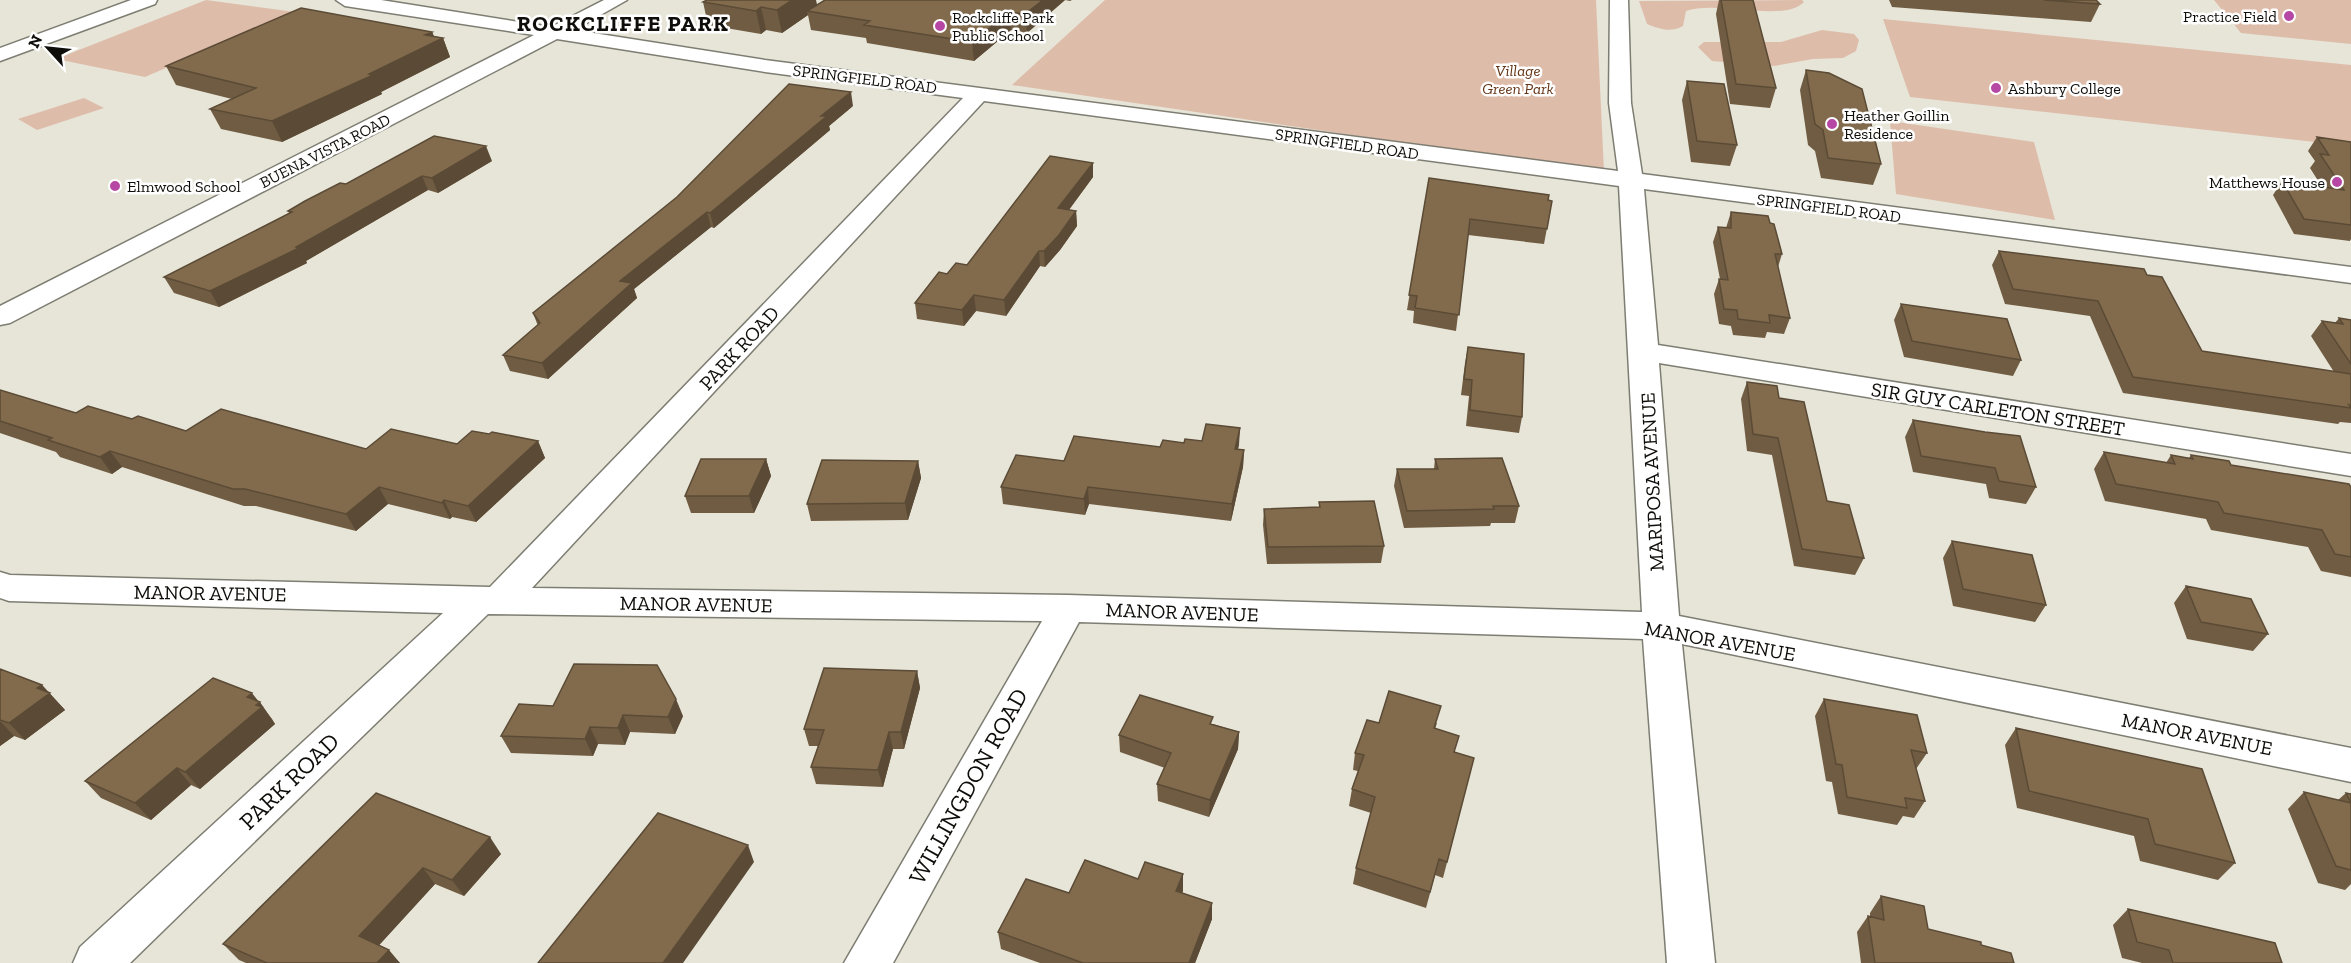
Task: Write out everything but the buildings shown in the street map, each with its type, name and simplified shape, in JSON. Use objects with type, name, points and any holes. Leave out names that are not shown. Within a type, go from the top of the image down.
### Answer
[{"type":"street","points":[[0,55],[148,0]]},
{"type":"street","name":"SPRINGFIELD ROAD","points":[[345,0],[553,35],[979,94],[1630,182],[2351,275]]},
{"type":"street","name":"BUENA VISTA ROAD","points":[[0,317],[618,0]]},
{"type":"street","name":"MARIPOSA AVENUE","points":[[1619,0],[1620,103],[1630,182],[1645,352],[1661,627],[1692,963]]},
{"type":"street","name":"PARK ROAD","points":[[97,963],[490,600],[979,94]]},
{"type":"street","name":"SIR GUY CARLETON STREET","points":[[1645,352],[2351,465]]},
{"type":"street","name":"MANOR AVENUE","points":[[3,589],[490,600],[1068,608],[1661,627],[2351,765]]},
{"type":"street","name":"WILLINGDON ROAD","points":[[868,963],[1068,608]]},
{"type":"green space","points":[[206,0],[295,12],[145,77],[56,59]]},
{"type":"green space","name":"Village Green Park","points":[[1105,0],[1596,0],[1604,172],[1012,85]]},
{"type":"green space","points":[[1802,0],[1804,2],[1794,8],[1781,11],[1699,8],[1686,11],[1683,26],[1669,30],[1647,24],[1639,1]]},
{"type":"green space","name":"Practice Field","points":[[2214,0],[2351,0],[2351,44],[2241,33]]},
{"type":"green space","points":[[1883,19],[2351,65],[2351,146],[1910,97]]},
{"type":"green space","points":[[1822,30],[1854,34],[1859,40],[1856,51],[1843,58],[1813,59],[1774,66],[1712,61],[1698,47],[1704,42],[1781,42]]},
{"type":"green space","points":[[84,98],[104,108],[37,130],[18,119]]},
{"type":"green space","points":[[1890,121],[2034,142],[2055,220],[1896,194]]},
{"type":"place","name":"Practice Field","points":[[2289,16]]},
{"type":"place","name":"Rockcliffe Park Public School","points":[[940,26]]},
{"type":"place","name":"Ashbury College","points":[[1996,88]]},
{"type":"place","name":"Heather Goillin Residence","points":[[1832,124]]},
{"type":"place","name":"Matthews House","points":[[2337,182]]},
{"type":"place","name":"Elmwood School","points":[[115,186]]},
{"type":"district","name":"ROCKCLIFFE PARK","points":[[623,23]]}]
